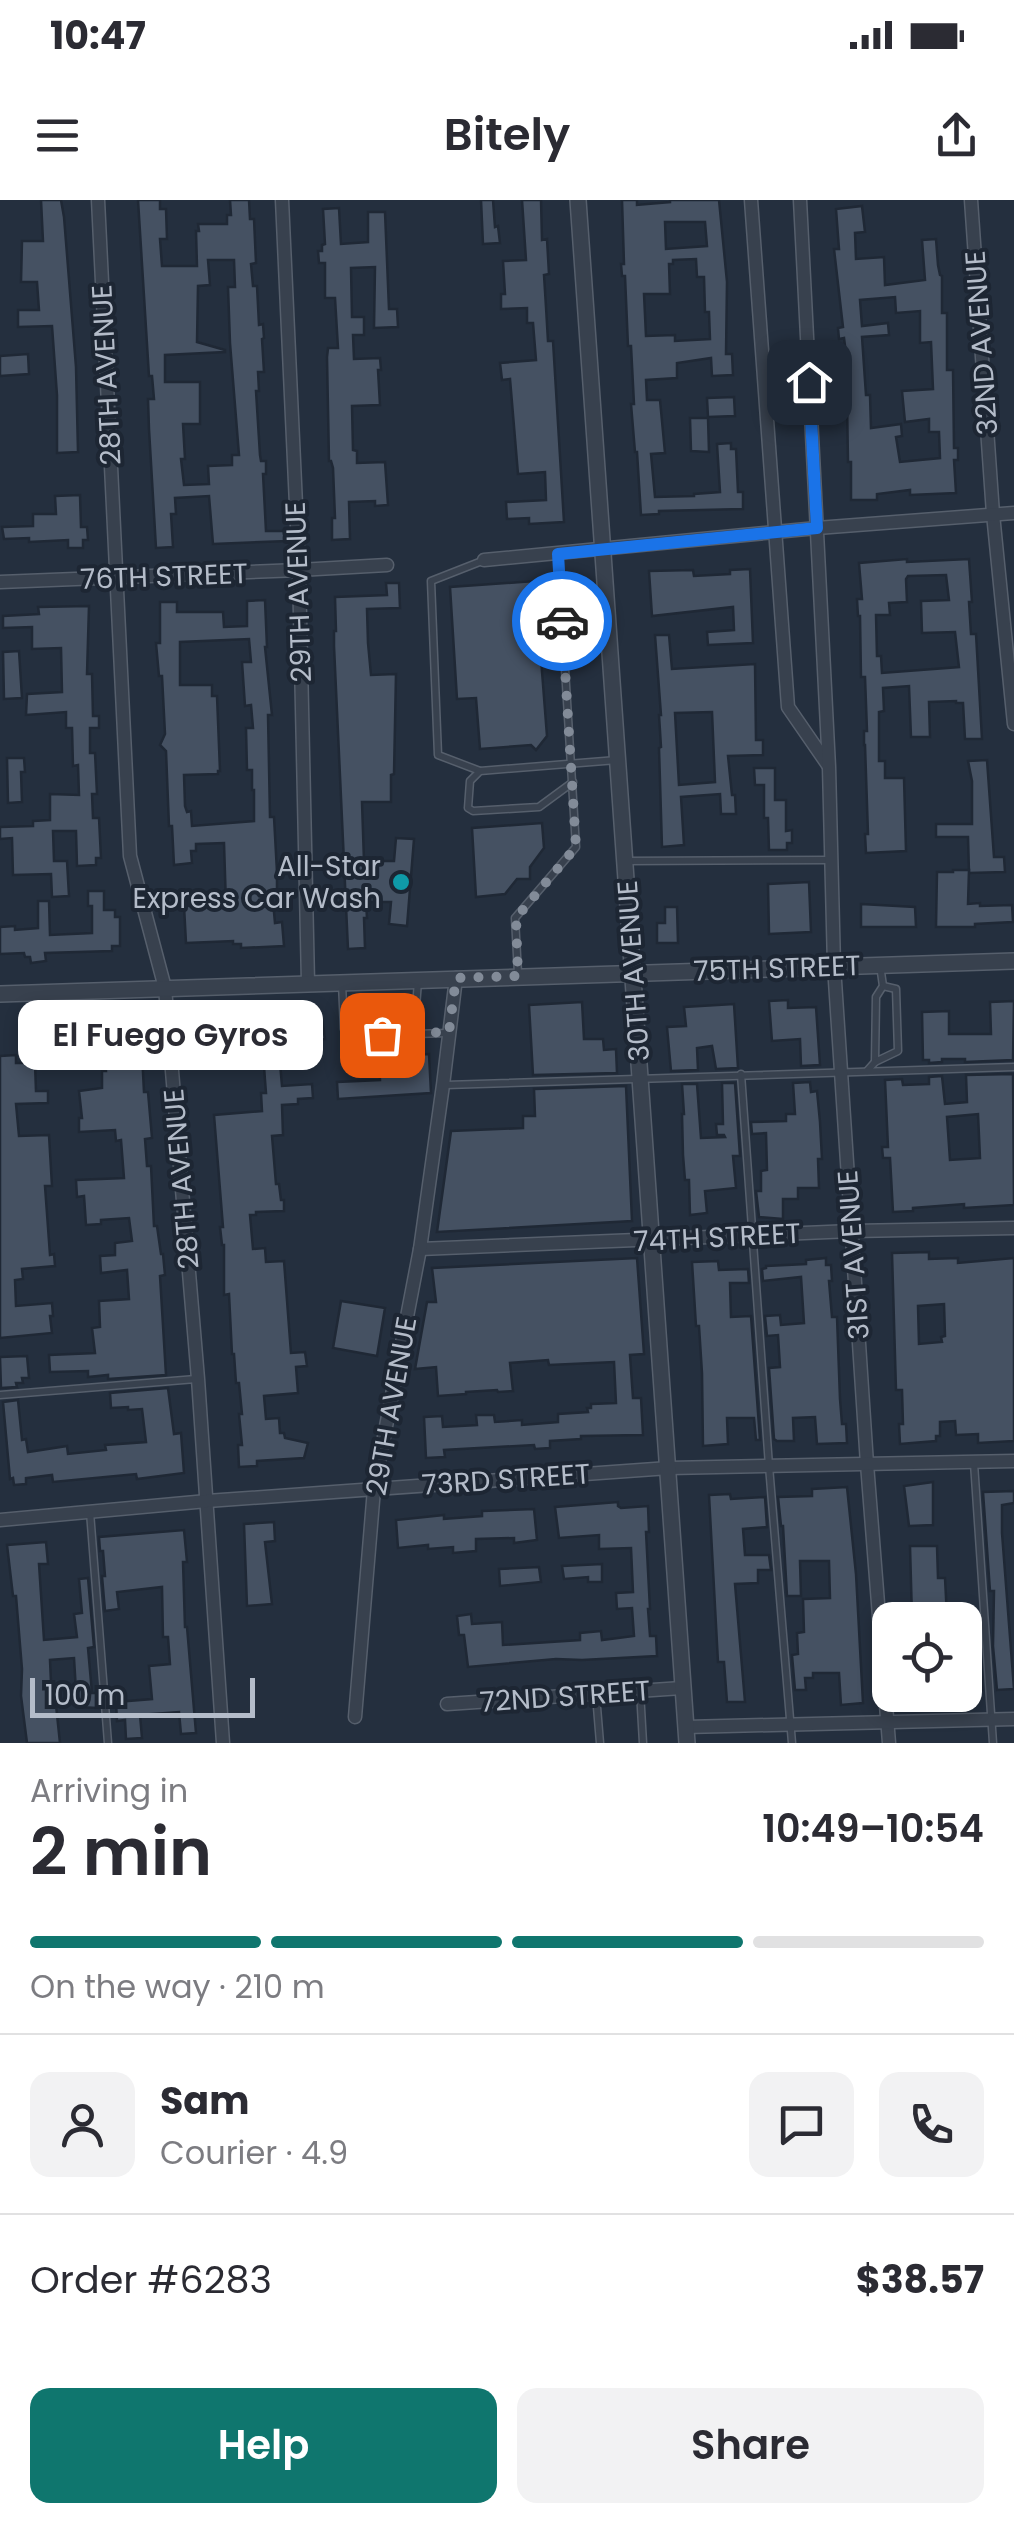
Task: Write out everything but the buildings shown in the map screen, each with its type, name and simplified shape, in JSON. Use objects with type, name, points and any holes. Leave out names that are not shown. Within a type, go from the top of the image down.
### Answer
[{"type":"street","name":"28TH AVENUE","points":[[98,200],[130,856],[165,988],[223,1743]]},
{"type":"street","name":"29TH AVENUE","points":[[282,200],[298,570],[308,983]]},
{"type":"street","name":"30TH AVENUE","points":[[578,200],[686,1735]]},
{"type":"street","points":[[751,200],[788,708],[829,767]]},
{"type":"street","name":"31ST AVENUE","points":[[800,200],[840,1071],[889,1743]]},
{"type":"street","name":"32ND AVENUE","points":[[970,200],[993,514],[1014,724]]},
{"type":"street","points":[[484,560],[1014,513]]},
{"type":"street","name":"76TH STREET","points":[[0,582],[387,564]]},
{"type":"street","name":"75TH STREET","points":[[0,994],[1014,961]]},
{"type":"street","name":"29TH AVENUE","points":[[355,1717],[374,1489],[420,1249],[456,978]]},
{"type":"street","name":"74TH STREET","points":[[420,1249],[1014,1228]]},
{"type":"street","name":"73RD STREET","points":[[0,1520],[668,1468],[1014,1461]]},
{"type":"street","name":"72ND STREET","points":[[447,1704],[682,1688]]},
{"type":"street","points":[[686,1735],[791,1724],[1014,1719]]},
{"type":"lane","points":[[518,976],[516,918],[576,847],[558,554]]},
{"type":"lane","points":[[484,560],[431,581],[438,756],[480,771],[618,760]]},
{"type":"lane","points":[[480,771],[470,781],[468,808],[474,811],[539,807],[573,782]]},
{"type":"lane","points":[[626,861],[832,860]]},
{"type":"lane","points":[[875,1062],[876,997],[883,986],[880,964]]},
{"type":"lane","points":[[414,1034],[418,979]]},
{"type":"lane","points":[[342,982],[344,1029],[350,1036],[449,1032]]},
{"type":"lane","points":[[867,1071],[875,1062],[898,1051],[896,989],[883,986]]},
{"type":"lane","points":[[443,1085],[1014,1068]]},
{"type":"lane","points":[[741,1074],[792,1743]]},
{"type":"lane","points":[[0,1395],[198,1379]]},
{"type":"lane","points":[[974,1462],[994,1743]]},
{"type":"lane","points":[[90,1512],[108,1743]]},
{"type":"lane","points":[[640,1691],[643,1743]]},
{"type":"lane","points":[[596,1694],[600,1743]]},
{"type":"way so far","points":[[382,1035],[449,1032],[456,978],[518,976],[516,918],[576,847],[562,621]]},
{"type":"place","name":"All-Star Express Car Wash","points":[[401,882]]},
{"type":"place","name":"El Fuego Gyros","points":[[382,1035]]},
{"type":"route","points":[[562,621],[558,554],[817,528],[809,382]]}]
